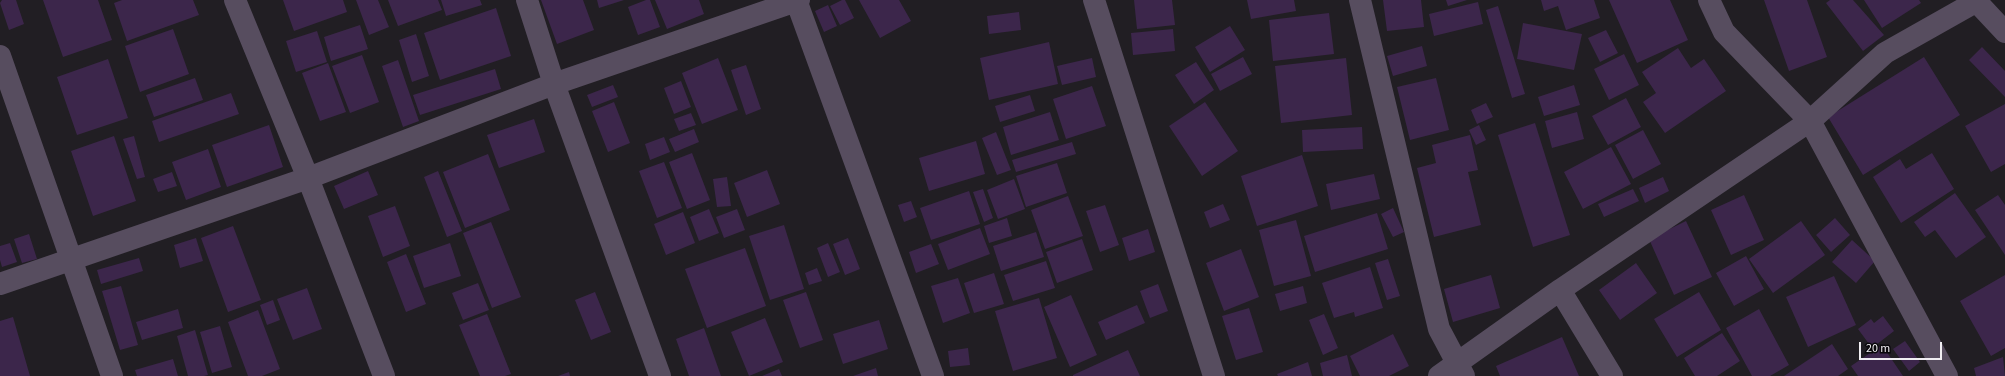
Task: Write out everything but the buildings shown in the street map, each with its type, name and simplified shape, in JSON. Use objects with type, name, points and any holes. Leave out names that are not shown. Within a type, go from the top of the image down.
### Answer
[{"type":"street","points":[[236,0],[308,178],[384,376]]},
{"type":"street","points":[[526,0],[554,84],[660,376]]},
{"type":"street","points":[[0,284],[71,258],[308,178],[554,84],[797,0],[933,376]]},
{"type":"street","points":[[1094,0],[1214,376]]},
{"type":"street","points":[[1360,0],[1439,329],[1461,370]]},
{"type":"street","points":[[1709,0],[1724,32],[1810,121],[1947,376]]},
{"type":"street","points":[[1439,376],[1461,370],[1560,290],[1810,121],[1885,53],[1977,1],[2005,32]]},
{"type":"street","points":[[0,56],[112,376]]},
{"type":"street","points":[[1560,290],[1612,376]]}]
